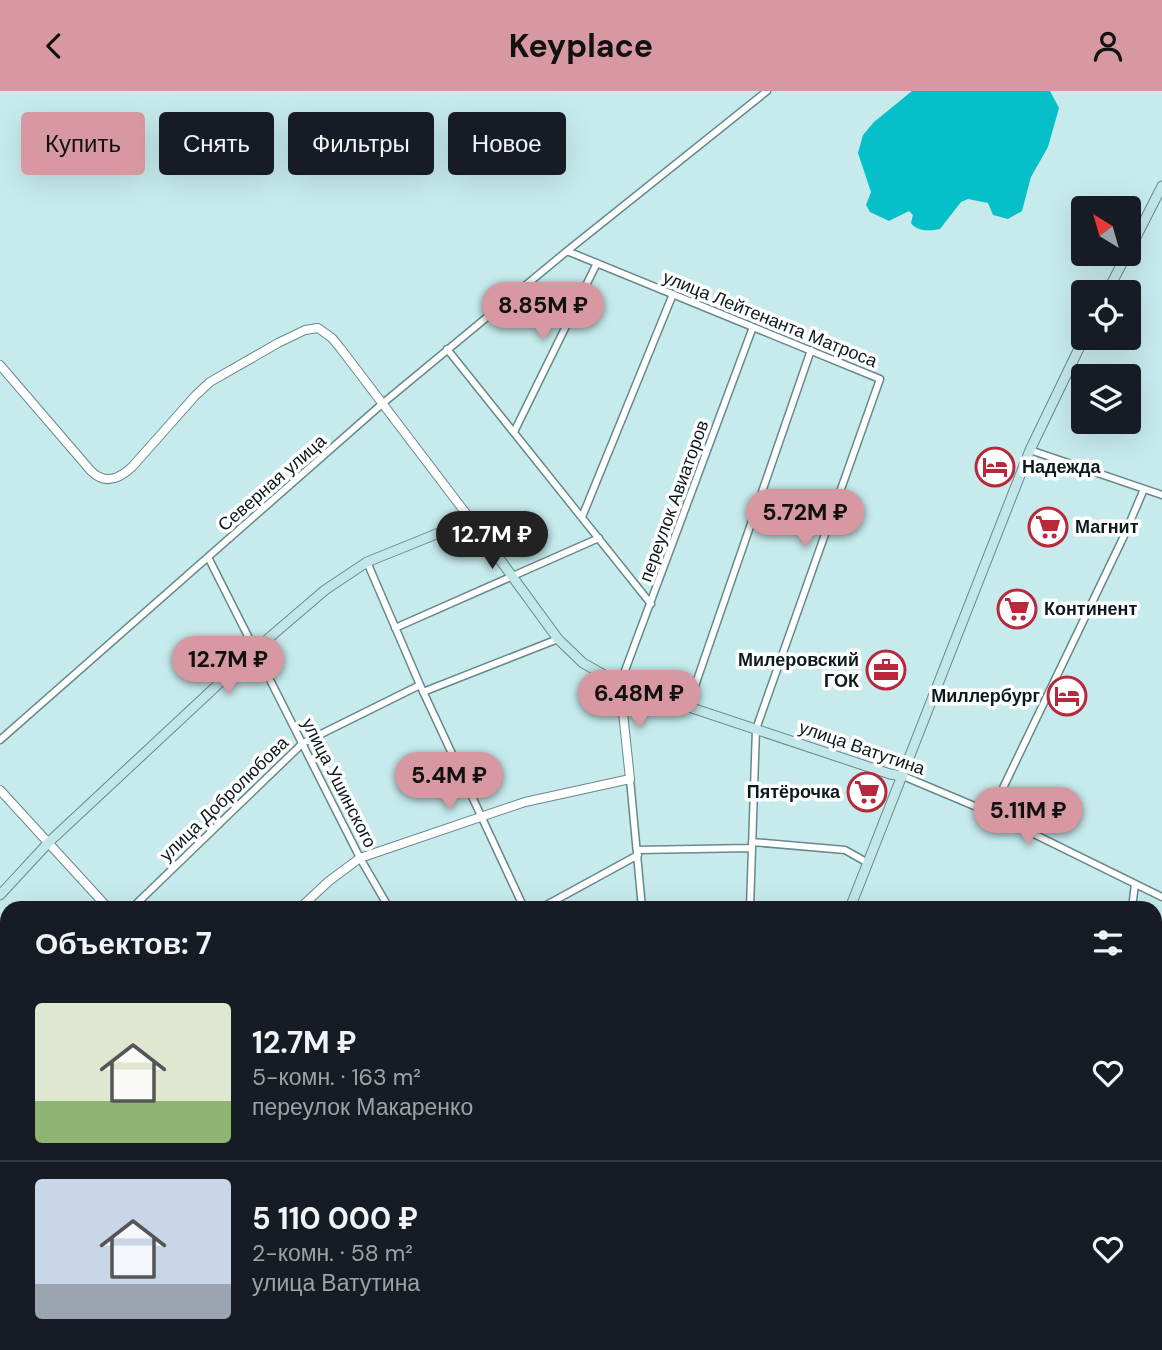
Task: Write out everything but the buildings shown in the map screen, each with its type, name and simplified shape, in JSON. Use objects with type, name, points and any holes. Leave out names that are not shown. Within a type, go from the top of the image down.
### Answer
[{"type":"main road","points":[[1141,227],[1162,186]]},
{"type":"main road","points":[[853,901],[1030,450],[1078,350]]},
{"type":"main road","points":[[0,895],[49,842],[256,649],[325,590],[367,562],[471,520]]},
{"type":"main road","name":"улица Ватутина","points":[[471,520],[558,639],[583,663],[620,684],[890,774],[903,776]]},
{"type":"street","name":"Северная улица","points":[[0,740],[447,349],[767,91]]},
{"type":"street","name":"улица Лейтенанта Матроса","points":[[567,251],[880,379],[756,729],[750,901]]},
{"type":"street","points":[[514,432],[597,263]]},
{"type":"street","points":[[582,517],[673,294]]},
{"type":"street","name":"переулок Авиаторов","points":[[620,684],[753,327]]},
{"type":"street","points":[[0,365],[91,471],[105,480],[122,476],[132,467],[195,396],[211,382],[278,343],[305,330],[318,328],[332,338],[471,520]]},
{"type":"street","points":[[447,349],[652,604]]},
{"type":"street","points":[[688,706],[811,351]]},
{"type":"street","points":[[1030,450],[1162,495]]},
{"type":"street","points":[[991,813],[1144,489]]},
{"type":"street","points":[[396,628],[599,538]]},
{"type":"street","name":"улица Ушинского","points":[[208,557],[360,858],[385,901]]},
{"type":"street","points":[[367,562],[421,688],[521,901]]},
{"type":"street","name":"улица Добролюбова","points":[[139,901],[303,743],[421,688],[558,639]]},
{"type":"street","points":[[620,684],[641,901]]},
{"type":"street","name":"улица Ватутина","points":[[903,776],[991,813],[1162,897]]},
{"type":"street","points":[[308,901],[360,858],[525,802],[630,779]]},
{"type":"street","points":[[0,790],[102,901]]},
{"type":"street","points":[[553,901],[637,853],[752,845],[845,850],[868,863]]},
{"type":"street","points":[[1133,901],[1135,884]]},
{"type":"water","points":[[912,91],[1050,91],[1059,108],[1048,147],[1031,177],[1022,211],[1008,219],[993,215],[988,203],[968,199],[961,202],[940,229],[928,230],[920,229],[911,223],[913,215],[909,211],[889,221],[870,212],[866,205],[871,192],[858,153],[863,135],[874,122]]},
{"type":"place","name":"Надежда","points":[[995,467]]},
{"type":"place","name":"Магнит","points":[[1048,527]]},
{"type":"place","name":"Континент","points":[[1017,609]]},
{"type":"place","name":"Милеровский ГОК","points":[[886,670]]},
{"type":"place","name":"Миллербург","points":[[1067,696]]},
{"type":"place","name":"Пятёрочка","points":[[867,792]]}]
